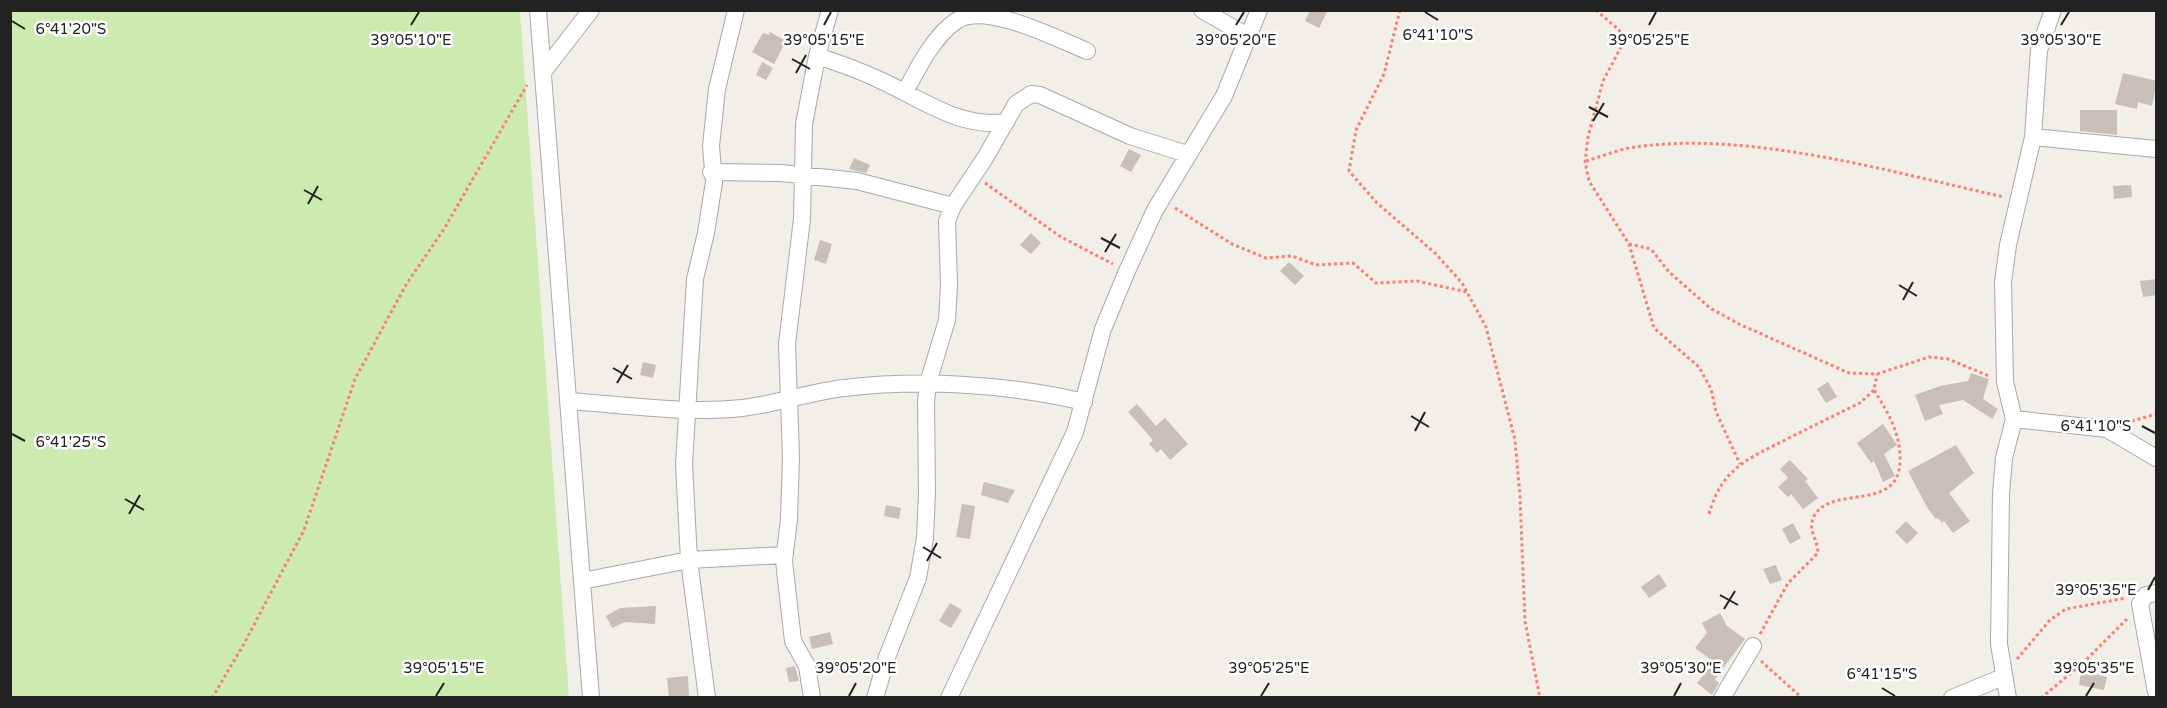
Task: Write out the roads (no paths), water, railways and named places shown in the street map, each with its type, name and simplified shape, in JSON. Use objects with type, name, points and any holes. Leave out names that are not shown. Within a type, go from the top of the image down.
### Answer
[{"type":"street","points":[[538,10],[591,698]]},
{"type":"street","points":[[542,66],[591,10]]},
{"type":"street","points":[[707,698],[689,560],[684,464],[695,279],[706,233],[714,182],[711,172],[711,146],[717,89],[736,10]]},
{"type":"street","points":[[812,698],[807,666],[793,640],[787,607],[785,555],[791,457],[787,344],[802,219],[804,124],[817,56],[830,10]]},
{"type":"street","points":[[1202,10],[1249,37]]},
{"type":"street","points":[[949,698],[1063,459],[1084,402],[1103,329],[1127,271],[1159,202],[1224,96],[1259,10]]},
{"type":"street","points":[[2008,698],[1999,644],[2001,494],[2004,458],[2014,419],[2005,382],[2003,282],[2008,245],[2033,137],[2039,50],[2053,10]]},
{"type":"street","points":[[905,92],[943,34],[956,21],[969,16],[989,16],[1013,22],[1088,51]]},
{"type":"street","points":[[817,56],[854,68],[959,119],[983,124],[1006,122]]},
{"type":"street","points":[[875,698],[887,657],[918,578],[927,493],[928,383],[947,320],[950,285],[946,237],[947,221],[953,206],[1016,104],[1023,97],[1040,95],[1130,135],[1187,154]]},
{"type":"street","points":[[2033,137],[2157,148]]},
{"type":"street","points":[[711,172],[802,175],[857,182],[953,206]]},
{"type":"street","points":[[569,401],[689,410],[741,408],[789,401],[814,393],[844,388],[928,383],[1011,388],[1047,393],[1084,402]]},
{"type":"street","points":[[2014,419],[2107,429],[2157,458]]},
{"type":"street","points":[[582,581],[689,560],[785,555]]},
{"type":"street","points":[[2148,597],[2157,692]]},
{"type":"street","points":[[1722,698],[1754,646]]},
{"type":"street","points":[[1952,698],[2003,677]]}]
